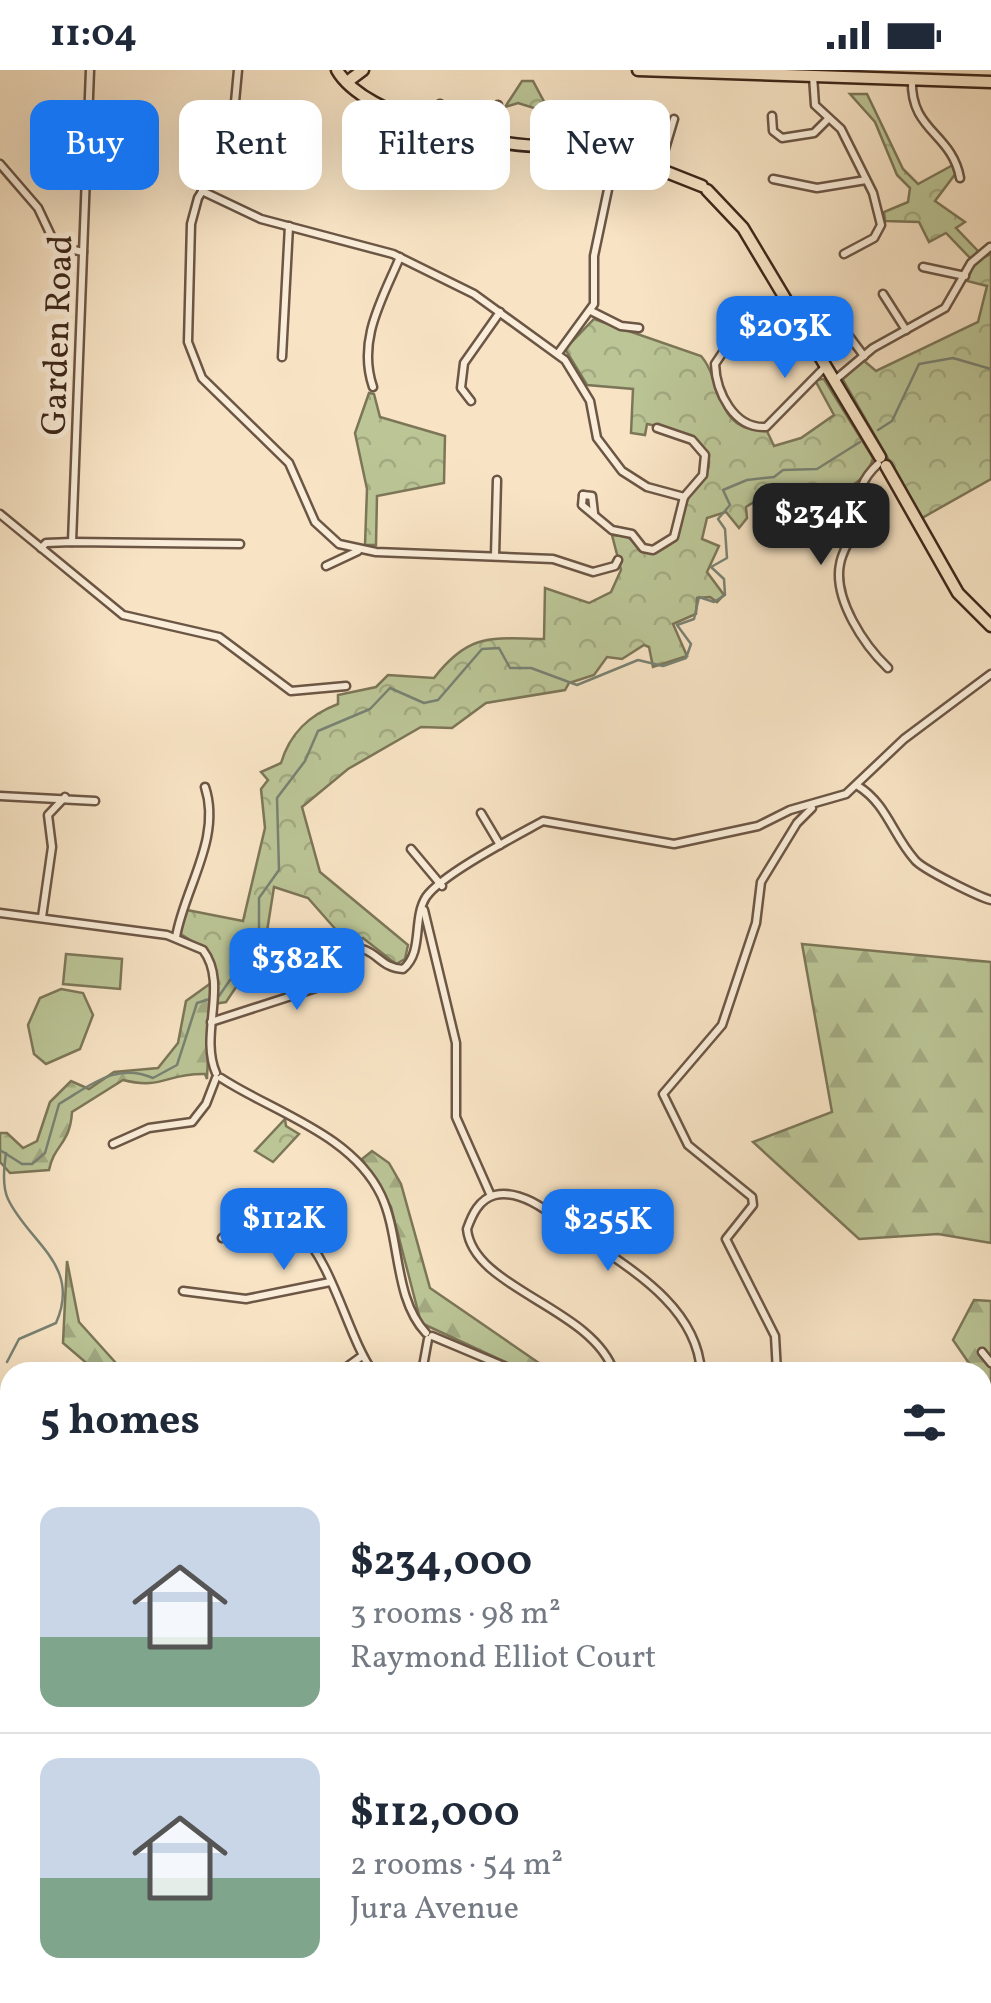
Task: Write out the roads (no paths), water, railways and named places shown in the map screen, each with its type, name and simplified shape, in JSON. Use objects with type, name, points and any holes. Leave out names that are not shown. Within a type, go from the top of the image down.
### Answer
[{"type":"main road","points":[[337,70],[376,100]]},
{"type":"main road","points":[[349,77],[363,70]]},
{"type":"main road","points":[[638,70],[912,79],[929,75],[991,82]]},
{"type":"main road","points":[[670,174],[704,189],[743,228],[950,581],[991,626]]},
{"type":"street","name":"Garden Road","points":[[72,542],[90,70]]},
{"type":"street","points":[[237,100],[238,70]]},
{"type":"street","points":[[813,76],[814,106],[849,142],[881,225],[874,238],[844,254]]},
{"type":"street","points":[[912,79],[917,116],[948,150],[960,178]]},
{"type":"street","points":[[772,116],[773,131],[782,138],[814,133],[828,119]]},
{"type":"street","points":[[670,134],[674,120]]},
{"type":"street","points":[[0,164],[38,208],[56,246],[83,252]]},
{"type":"street","points":[[774,179],[817,188],[866,180]]},
{"type":"street","points":[[559,352],[591,311],[594,256],[606,190]]},
{"type":"street","points":[[617,564],[593,572],[554,558],[359,550],[326,535],[311,515],[290,463],[194,364],[188,342],[190,234],[202,191],[248,214],[400,257],[446,278],[500,312],[559,352],[590,400],[597,438],[614,462],[647,487],[684,498]]},
{"type":"street","points":[[282,357],[289,226]]},
{"type":"street","points":[[834,381],[864,356],[945,308],[978,254],[990,247]]},
{"type":"street","points":[[373,387],[367,365],[368,334],[400,257]]},
{"type":"street","points":[[923,267],[965,276]]},
{"type":"street","points":[[883,294],[906,330]]},
{"type":"street","points":[[591,311],[620,326],[639,328]]},
{"type":"street","points":[[471,401],[461,388],[462,368],[500,312]]},
{"type":"street","points":[[837,320],[864,356]]},
{"type":"street","points":[[765,322],[725,348],[715,364],[722,396],[743,421],[758,427],[771,423],[825,367]]},
{"type":"street","points":[[594,514],[612,530],[632,534],[644,548],[658,549],[677,532],[684,498],[704,475],[705,455],[692,440],[658,431]]},
{"type":"street","points":[[881,462],[856,495],[853,530],[840,559],[838,580],[866,642],[888,668]]},
{"type":"street","points":[[495,556],[497,480]]},
{"type":"street","points":[[778,509],[848,492],[856,495]]},
{"type":"street","points":[[0,514],[124,615],[219,638],[291,691],[346,686]]},
{"type":"street","points":[[41,548],[49,543],[72,542],[240,544]]},
{"type":"street","points":[[326,566],[359,550]]},
{"type":"street","points":[[211,1018],[322,986],[345,948],[362,946],[394,969],[402,968],[413,958],[423,902],[500,846],[543,821],[682,844],[758,826],[858,786],[904,738],[991,674]]},
{"type":"street","points":[[858,786],[871,794],[891,820],[916,863],[991,900]]},
{"type":"street","points":[[176,937],[181,902],[204,857],[206,787]]},
{"type":"street","points":[[0,796],[95,801]]},
{"type":"street","points":[[42,917],[52,847],[48,815],[65,797]]},
{"type":"street","points":[[777,1362],[776,1336],[727,1243],[727,1236],[753,1205],[748,1192],[688,1145],[663,1094],[722,1025],[756,923],[761,882],[797,823],[814,805]]},
{"type":"street","points":[[482,813],[500,846]]},
{"type":"street","points":[[411,848],[442,886]]},
{"type":"street","points":[[0,913],[176,937],[203,950],[213,966],[210,1051],[218,1076],[206,1104],[192,1122],[134,1132],[114,1144]]},
{"type":"street","points":[[422,922],[456,1043],[456,1116],[492,1196]]},
{"type":"street","points":[[218,1076],[284,1111],[366,1172],[388,1212],[410,1308],[429,1336],[497,1362]]},
{"type":"street","points":[[608,1362],[588,1332],[476,1253],[468,1229],[476,1208],[492,1196],[511,1195],[528,1201],[639,1274],[688,1330],[700,1362]]},
{"type":"street","points":[[222,1238],[256,1220],[285,1221],[308,1236],[366,1362]]},
{"type":"street","points":[[183,1291],[246,1299],[330,1282]]},
{"type":"street","points":[[424,1362],[429,1336]]},
{"type":"street","points":[[982,1352],[990,1362]]},
{"type":"street","points":[[354,1362],[362,1356]]},
{"type":"waterway","points":[[878,430],[892,421],[919,364],[953,358],[991,369]]},
{"type":"waterway","points":[[0,1150],[22,1164],[32,1164],[45,1153],[59,1104],[115,1074],[153,1078],[177,1065],[197,1003],[219,996],[259,938],[259,898],[279,870],[277,798],[305,761],[318,731],[370,709],[390,688],[424,703],[438,700],[482,649],[499,648],[510,668],[531,668],[577,685],[638,660],[663,666],[686,658],[691,644],[677,625],[694,619],[699,597],[714,602],[725,595],[724,579],[711,567],[727,558],[725,529],[718,519],[730,505],[723,490],[747,480],[774,477],[783,470],[817,469],[860,442]]},
{"type":"waterway","points":[[6,1153],[4,1183],[8,1199],[49,1255],[62,1285],[56,1323],[19,1339],[7,1362]]}]
